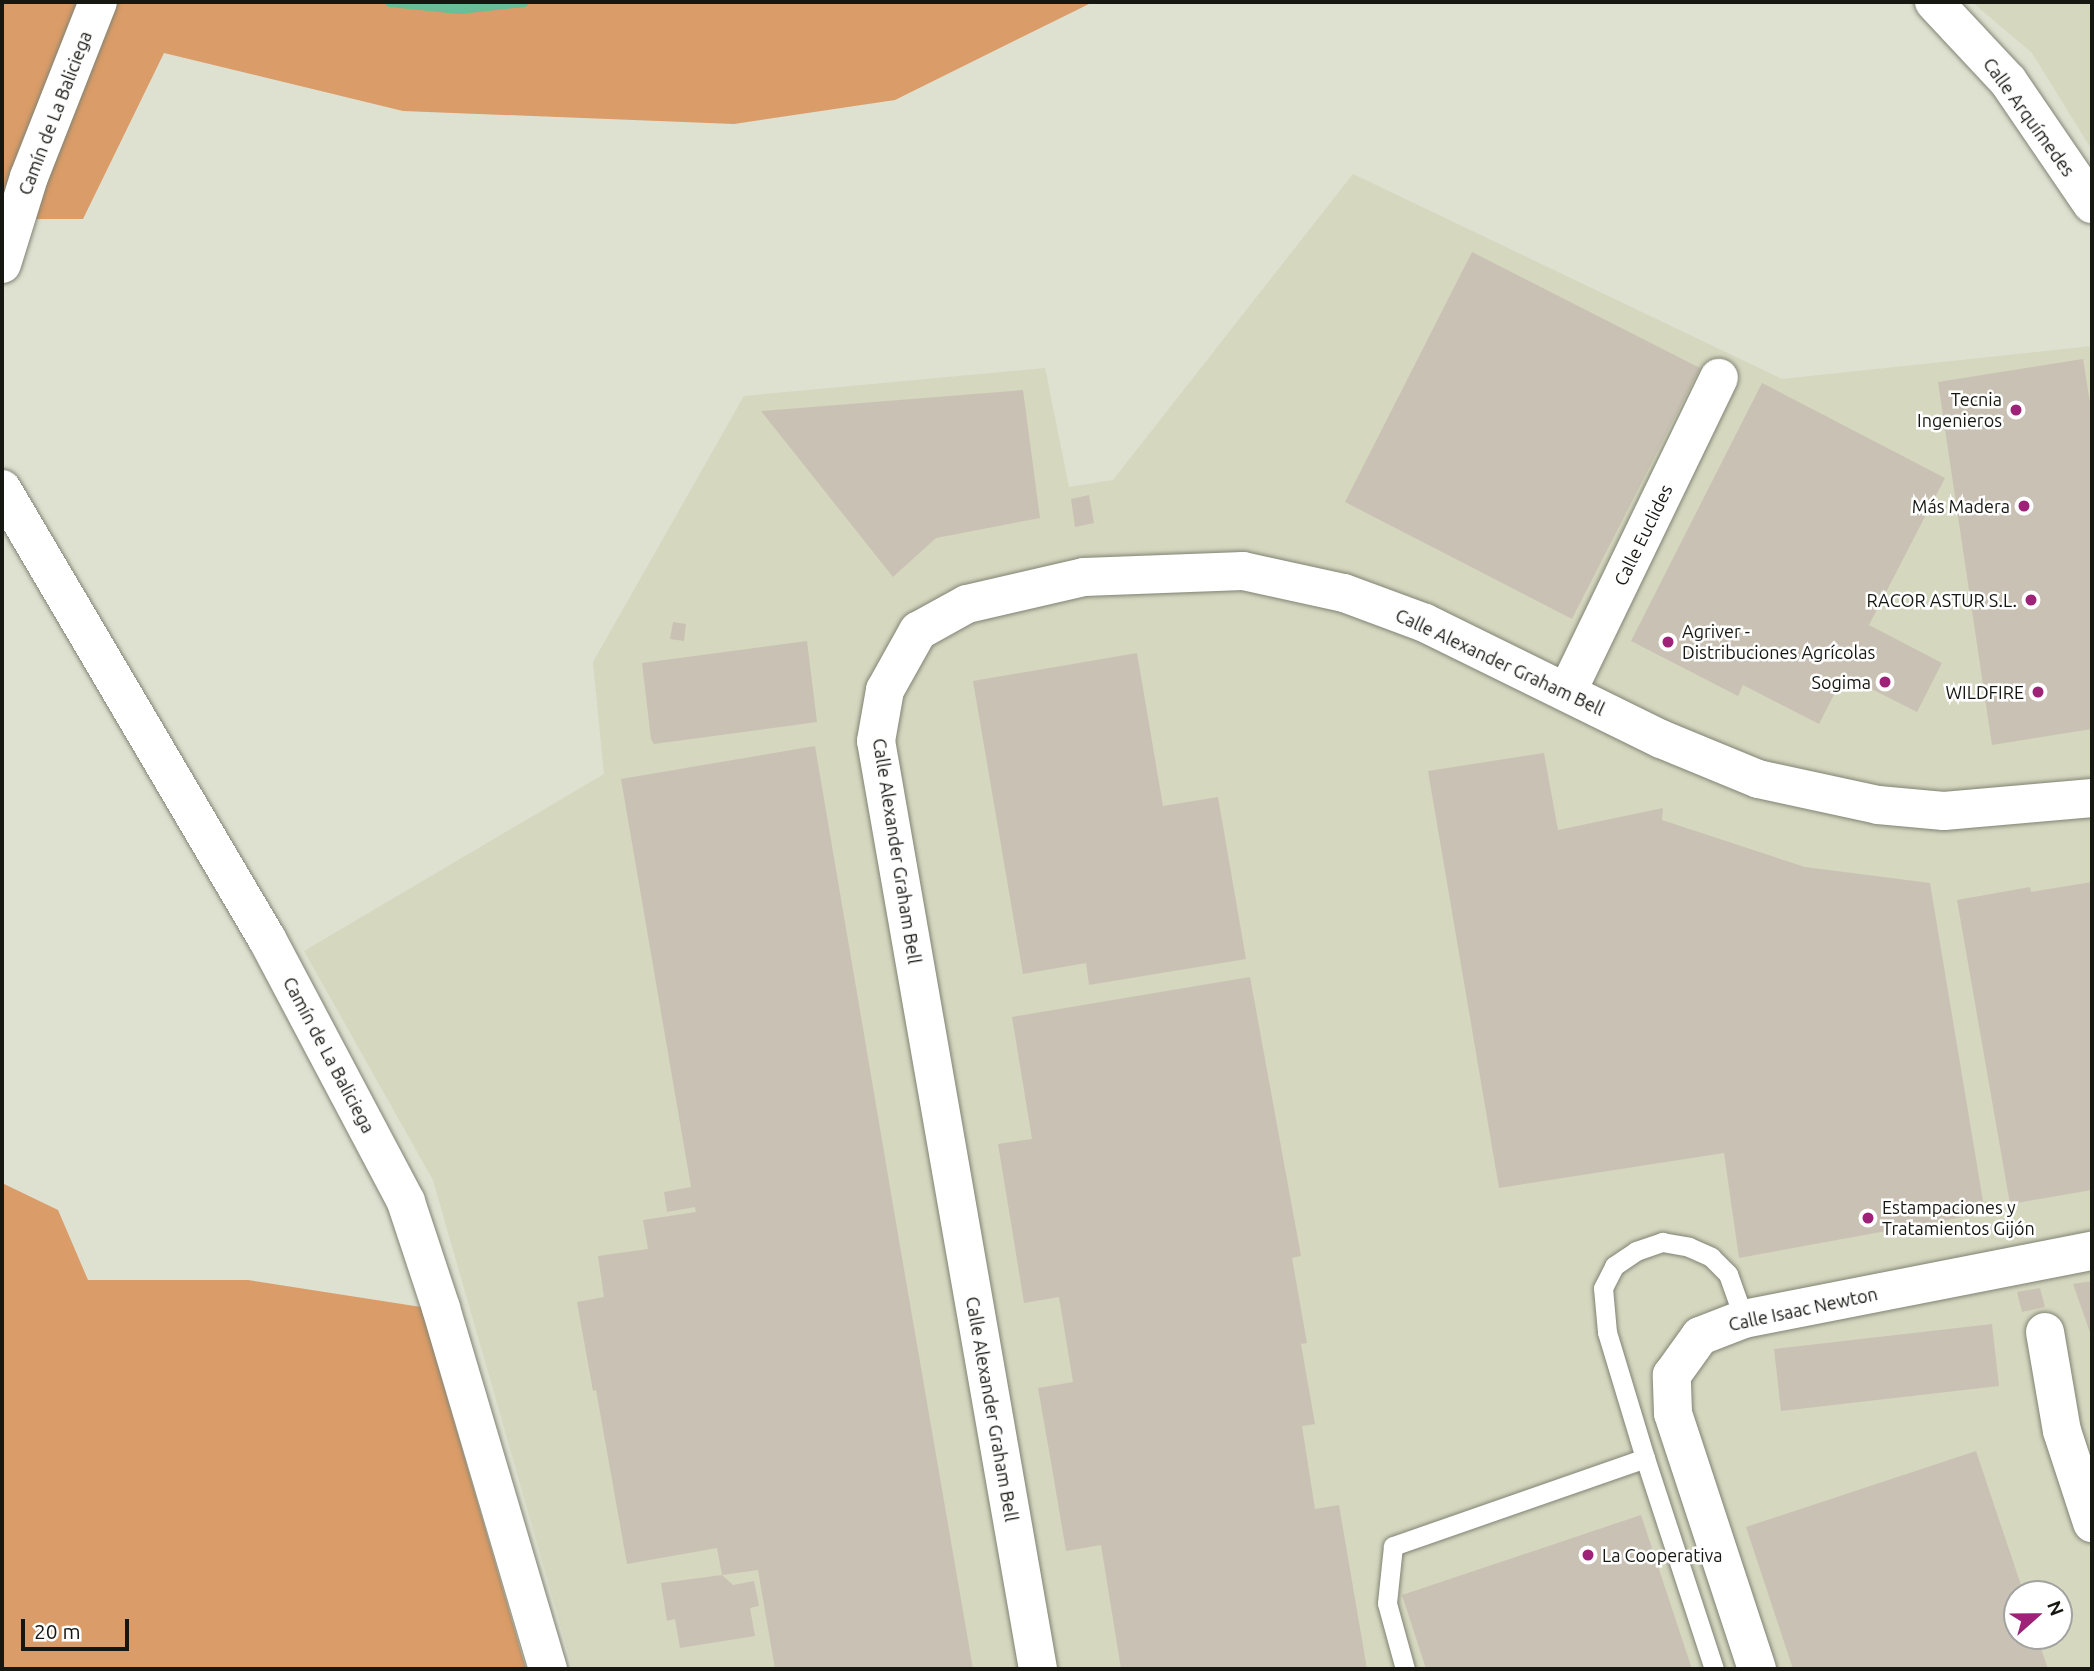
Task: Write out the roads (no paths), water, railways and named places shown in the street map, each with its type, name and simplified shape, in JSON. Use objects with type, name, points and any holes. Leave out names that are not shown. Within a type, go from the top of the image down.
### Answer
[{"type":"street","name":"Camín de La Baliciega","points":[[2,264],[29,177],[98,2]]},
{"type":"street","name":"Calle Arquímedes","points":[[1934,2],[2008,81],[2092,204]]},
{"type":"street","name":"Calle Euclides","points":[[1567,692],[1719,378]]},
{"type":"street","name":"Camín de La Baliciega","points":[[2,489],[267,939],[406,1202],[548,1669]]},
{"type":"street","name":"Calle Alexander Graham Bell","points":[[1038,1669],[876,741],[885,690],[918,631],[967,604],[1084,577],[1243,571],[1344,593],[1425,623],[1661,739],[1758,779],[1878,805],[1944,811],[2092,798]]},
{"type":"street","name":"Calle Isaac Newton","points":[[1757,1669],[1673,1413],[1672,1375],[1700,1336],[1744,1318],[2092,1251]]},
{"type":"street","points":[[2045,1332],[2062,1431],[2092,1523]]},
{"type":"lane","points":[[1714,1669],[1607,1332],[1603,1288],[1614,1266],[1636,1251],[1662,1242],[1689,1247],[1711,1257],[1728,1274],[1744,1318]]},
{"type":"lane","points":[[1405,1669],[1387,1603],[1393,1546],[1645,1458]]},
{"type":"waterway","points":[[390,2],[460,9],[524,2]]},
{"type":"place","name":"Tecnia Ingenieros","points":[[2016,410]]},
{"type":"place","name":"Más Madera","points":[[2024,506]]},
{"type":"place","name":"RACOR ASTUR S.L.","points":[[2031,600]]},
{"type":"place","name":"Agriver - Distribuciones Agrícolas","points":[[1668,642]]},
{"type":"place","name":"Sogima","points":[[1885,682]]},
{"type":"place","name":"WILDFIRE","points":[[2038,692]]},
{"type":"place","name":"Estampaciones y Tratamientos Gijón","points":[[1868,1218]]},
{"type":"place","name":"La Cooperativa","points":[[1588,1555]]}]
